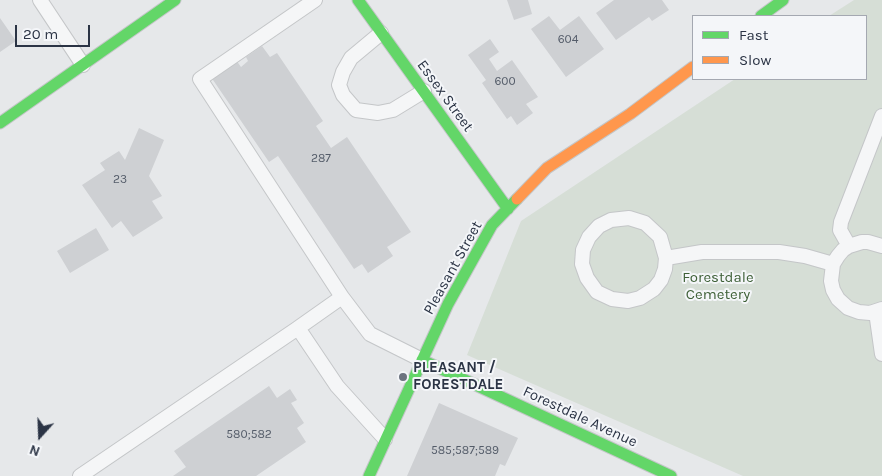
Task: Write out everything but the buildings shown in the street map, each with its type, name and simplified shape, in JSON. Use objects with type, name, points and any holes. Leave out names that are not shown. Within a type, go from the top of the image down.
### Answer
[{"type":"street","points":[[0,123],[175,0]]},
{"type":"street","name":"Essex Street","points":[[358,0],[508,209]]},
{"type":"street","points":[[762,15],[783,0]]},
{"type":"street","name":"Pleasant Street","points":[[369,476],[448,304],[492,225],[547,168],[630,114],[692,68]]},
{"type":"street","name":"Forestdale Avenue","points":[[422,360],[672,476]]},
{"type":"lane","points":[[40,0],[82,65]]},
{"type":"lane","points":[[315,0],[200,79],[342,297],[370,334],[422,360]]},
{"type":"lane","points":[[381,33],[351,58],[342,72],[339,85],[343,95],[356,110],[378,113],[393,110],[424,91]]},
{"type":"lane","points":[[849,246],[840,230],[841,222],[882,116]]},
{"type":"lane","points":[[629,218],[645,223],[660,237],[666,258],[661,280],[654,289],[640,298],[628,301],[612,299],[598,292],[587,278],[582,264],[583,250],[588,237],[599,226],[611,220],[629,218]]},
{"type":"lane","points":[[882,246],[868,242],[849,246],[838,256],[834,264],[831,281],[838,299],[848,308],[859,312],[879,310],[882,354]]},
{"type":"lane","points":[[666,258],[702,252],[779,252],[834,264]]},
{"type":"lane","points":[[80,476],[342,297]]},
{"type":"lane","points":[[298,328],[337,386],[385,440]]},
{"type":"green space","name":"Forestdale Cemetery","points":[[854,0],[882,0],[882,476],[743,476],[467,355],[521,221],[733,80],[867,80],[867,15],[831,15]]},
{"type":"traffic: fast","points":[[0,123],[175,0]]},
{"type":"traffic: fast","points":[[358,0],[508,209]]},
{"type":"traffic: fast","points":[[762,15],[783,0]]},
{"type":"traffic: fast","points":[[369,476],[448,304],[492,225],[517,199]]},
{"type":"traffic: fast","points":[[422,360],[671,476]]},
{"type":"traffic: slow","points":[[517,199],[547,168],[630,114],[692,68]]},
{"type":"place","name":"PLEASANT / FORESTDALE","points":[[403,377]]}]
